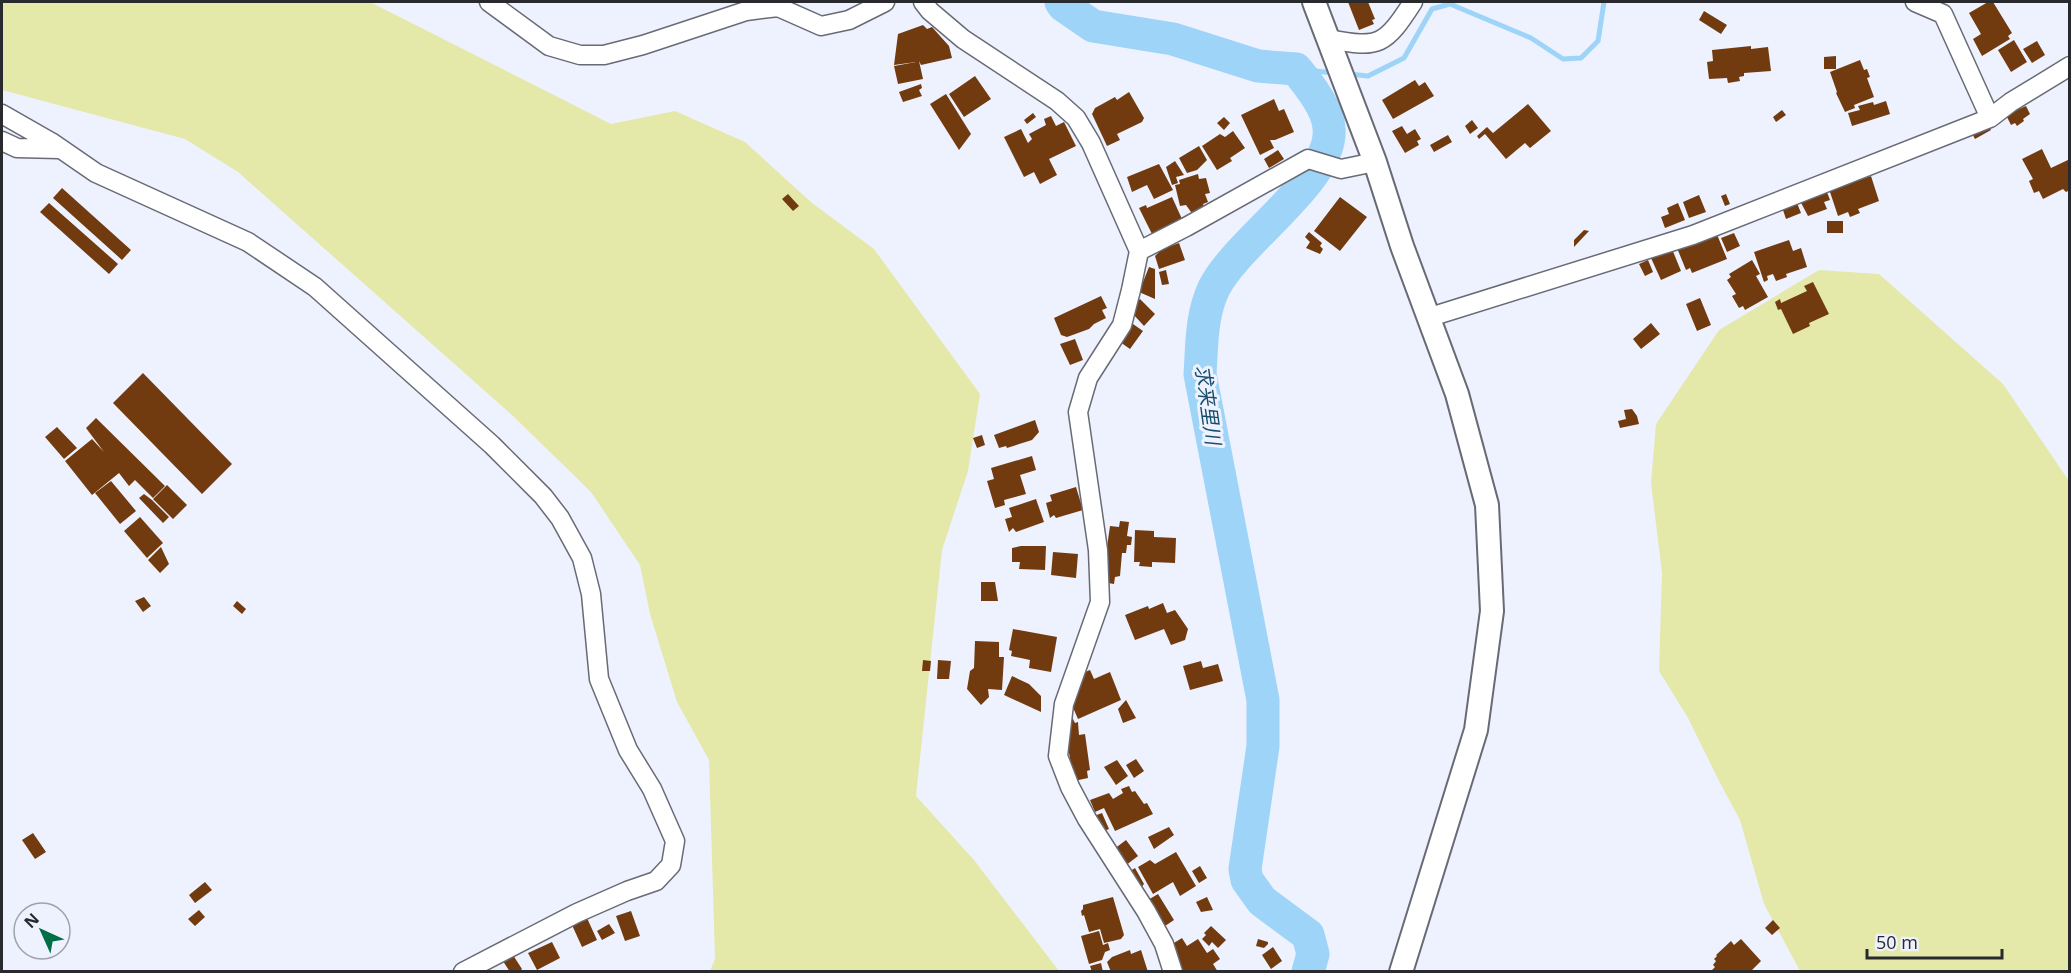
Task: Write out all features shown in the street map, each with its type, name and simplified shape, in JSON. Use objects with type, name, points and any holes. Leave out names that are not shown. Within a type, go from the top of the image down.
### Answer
[{"type":"street","points":[[489,2],[549,46],[580,55],[604,56],[746,10],[778,7],[821,26],[849,20],[885,2]]},
{"type":"street","points":[[923,2],[930,11],[963,39],[1057,101],[1076,118],[1091,143],[1139,250],[1122,325],[1088,378],[1078,412],[1098,550],[1100,602],[1064,704],[1058,756],[1070,787],[1087,819],[1146,911],[1164,944],[1173,972]]},
{"type":"street","points":[[1314,2],[1375,162],[1427,318],[1457,394],[1487,505],[1492,611],[1476,730],[1401,972]]},
{"type":"street","points":[[1332,46],[1374,44],[1396,28],[1413,2]]},
{"type":"street","points":[[1915,2],[1943,14],[1990,118]]},
{"type":"street","points":[[1427,318],[1693,235],[1990,118],[2011,102],[2070,66]]},
{"type":"street","points":[[2,114],[96,173],[248,242],[315,287],[492,445],[543,496],[560,518],[582,558],[591,594],[599,679],[628,750],[652,789],[675,841],[671,865],[656,881],[627,891],[577,914],[463,972]]},
{"type":"street","points":[[2,141],[17,148],[61,149]]},
{"type":"street","points":[[1139,250],[1186,227],[1308,159],[1341,169],[1375,162]]},
{"type":"green space","points":[[2,2],[370,2],[611,124],[675,111],[745,142],[812,203],[874,249],[980,394],[968,471],[942,550],[916,796],[974,860],[1059,971],[710,971],[715,959],[709,760],[677,702],[650,614],[640,565],[591,492],[513,416],[238,172],[185,139],[2,90]]},
{"type":"green space","points":[[1819,270],[1879,274],[2003,384],[2069,481],[2069,971],[1800,971],[1764,904],[1740,820],[1688,718],[1659,671],[1662,573],[1651,483],[1656,424],[1719,330]]},
{"type":"building","points":[[1348,2],[1368,2],[1375,19],[1372,20],[1374,24],[1359,30]]},
{"type":"building","points":[[1988,2],[1993,2],[2012,33],[2008,36],[2010,39],[1982,56],[1973,39],[1981,34],[1969,13]]},
{"type":"building","points":[[1704,11],[1727,25],[1721,34],[1699,20]]},
{"type":"building","points":[[923,25],[927,29],[932,27],[949,46],[952,58],[921,65],[919,61],[923,79],[898,84],[894,66],[916,62],[894,65],[898,34]]},
{"type":"building","points":[[2014,40],[2027,62],[2011,72],[1998,50]]},
{"type":"building","points":[[2037,41],[2045,55],[2032,63],[2023,49]]},
{"type":"building","points":[[1751,46],[1751,49],[1768,47],[1771,71],[1744,73],[1744,76],[1739,77],[1740,81],[1728,83],[1727,78],[1709,79],[1707,62],[1713,61],[1712,50]]},
{"type":"building","points":[[1836,56],[1836,69],[1824,69],[1824,57]]},
{"type":"building","points":[[1860,60],[1864,70],[1867,69],[1870,77],[1867,78],[1874,97],[1854,105],[1855,108],[1845,112],[1830,72]]},
{"type":"building","points":[[975,76],[991,99],[964,117],[949,94]]},
{"type":"building","points":[[1415,80],[1419,86],[1425,82],[1434,96],[1393,119],[1382,100]]},
{"type":"building","points":[[921,84],[922,88],[919,90],[922,96],[903,102],[899,92]]},
{"type":"building","points":[[1129,92],[1144,118],[1142,122],[1117,134],[1120,140],[1107,146],[1092,114],[1095,108],[1115,97],[1117,100]]},
{"type":"building","points":[[946,94],[971,134],[959,150],[930,104]]},
{"type":"building","points":[[1274,99],[1279,111],[1284,109],[1294,132],[1270,140],[1274,148],[1260,155],[1241,115]]},
{"type":"building","points":[[1886,101],[1890,114],[1852,126],[1848,113],[1860,110],[1858,106],[1873,102],[1874,105]]},
{"type":"building","points":[[2016,102],[2019,109],[2026,106],[2030,114],[2017,126],[2015,123],[2011,125],[2003,109]]},
{"type":"building","points":[[1528,104],[1551,131],[1530,148],[1525,143],[1506,159],[1485,134],[1479,139],[1477,136],[1487,127],[1493,133]]},
{"type":"building","points":[[1782,110],[1786,115],[1776,122],[1773,117]]},
{"type":"building","points":[[1033,113],[1036,117],[1027,124],[1024,120]]},
{"type":"building","points":[[1051,116],[1056,126],[1064,122],[1076,146],[1049,159],[1057,175],[1040,184],[1034,172],[1024,177],[1004,137],[1021,129],[1028,143],[1032,139],[1029,134],[1046,125],[1044,119]]},
{"type":"building","points":[[1224,117],[1230,123],[1224,130],[1217,123]]},
{"type":"building","points":[[1984,117],[1991,130],[1975,139],[1968,126]]},
{"type":"building","points":[[1472,120],[1478,128],[1470,134],[1465,126]]},
{"type":"building","points":[[1402,126],[1407,134],[1415,129],[1421,139],[1417,141],[1419,145],[1405,153],[1392,131]]},
{"type":"building","points":[[1233,131],[1245,148],[1230,158],[1232,161],[1217,170],[1202,146],[1220,134],[1225,137]]},
{"type":"building","points":[[1448,135],[1452,142],[1434,152],[1430,145]]},
{"type":"building","points":[[1199,146],[1207,160],[1197,170],[1187,173],[1179,158]]},
{"type":"building","points":[[2042,149],[2051,168],[2070,159],[2070,190],[2066,192],[2063,189],[2043,199],[2039,191],[2034,193],[2029,181],[2033,179],[2022,159]]},
{"type":"building","points":[[1278,150],[1284,159],[1269,168],[1264,159]]},
{"type":"building","points":[[1175,161],[1184,175],[1176,177],[1178,183],[1172,185],[1166,167]]},
{"type":"building","points":[[1159,164],[1173,190],[1154,199],[1147,185],[1132,192],[1127,177]]},
{"type":"building","points":[[1198,174],[1199,179],[1206,178],[1210,193],[1205,194],[1208,202],[1203,204],[1205,209],[1191,212],[1186,205],[1180,206],[1175,185],[1180,184],[1179,180]]},
{"type":"building","points":[[1871,176],[1879,201],[1858,209],[1860,213],[1850,217],[1848,212],[1838,216],[1828,186],[1849,180],[1850,183]]},
{"type":"building","points":[[1825,187],[1830,200],[1824,202],[1827,209],[1808,216],[1798,197]]},
{"type":"building","points":[[62,188],[131,250],[122,260],[53,198]]},
{"type":"building","points":[[788,194],[799,206],[793,211],[782,199]]},
{"type":"building","points":[[1726,194],[1730,204],[1725,206],[1721,196]]},
{"type":"building","points":[[1699,195],[1706,212],[1689,218],[1683,202]]},
{"type":"building","points":[[1172,197],[1182,219],[1152,234],[1139,208],[1146,205],[1147,208]]},
{"type":"building","points":[[1340,197],[1367,217],[1340,251],[1314,231]]},
{"type":"building","points":[[1795,198],[1801,213],[1786,219],[1781,204]]},
{"type":"building","points":[[49,203],[118,264],[109,274],[40,212]]},
{"type":"building","points":[[1678,203],[1685,220],[1665,228],[1661,217],[1669,214],[1667,208]]},
{"type":"building","points":[[1827,221],[1843,221],[1843,233],[1827,233]]},
{"type":"building","points":[[1584,230],[1589,231],[1574,247],[1574,240]]},
{"type":"building","points":[[1309,232],[1322,243],[1320,246],[1323,249],[1320,254],[1306,248],[1310,242],[1305,237]]},
{"type":"building","points":[[1716,232],[1727,259],[1692,273],[1690,268],[1686,270],[1677,248]]},
{"type":"building","points":[[1734,233],[1740,246],[1727,252],[1721,238]]},
{"type":"building","points":[[1789,240],[1793,251],[1801,248],[1807,267],[1786,274],[1787,277],[1776,281],[1773,274],[1767,276],[1768,280],[1764,282],[1754,252]]},
{"type":"building","points":[[1179,243],[1185,260],[1159,269],[1155,256],[1162,249]]},
{"type":"building","points":[[1672,249],[1681,271],[1661,280],[1651,258]]},
{"type":"building","points":[[1648,260],[1653,272],[1645,276],[1639,264]]},
{"type":"building","points":[[1752,260],[1760,274],[1756,276],[1768,297],[1745,310],[1743,306],[1739,308],[1732,296],[1736,294],[1727,280],[1731,277],[1729,274]]},
{"type":"building","points":[[1149,267],[1155,269],[1155,299],[1139,292]]},
{"type":"building","points":[[1166,270],[1169,284],[1162,285],[1159,272]]},
{"type":"building","points":[[1813,282],[1829,314],[1809,323],[1810,326],[1793,334],[1775,302],[1780,299],[1781,303],[1807,291],[1804,286]]},
{"type":"building","points":[[1101,296],[1107,308],[1102,310],[1106,318],[1089,329],[1067,337],[1061,335],[1054,318]]},
{"type":"building","points":[[1700,298],[1711,325],[1697,331],[1686,304]]},
{"type":"building","points":[[1140,299],[1155,314],[1144,326],[1133,314],[1133,306]]},
{"type":"building","points":[[1651,323],[1660,334],[1641,349],[1633,339]]},
{"type":"building","points":[[1133,324],[1143,331],[1130,349],[1120,342]]},
{"type":"building","points":[[1075,339],[1083,360],[1070,365],[1060,344]]},
{"type":"building","points":[[143,373],[232,464],[202,494],[113,403]]},
{"type":"building","points":[[1632,409],[1639,424],[1620,428],[1618,421],[1626,419],[1624,410]]},
{"type":"building","points":[[96,418],[165,486],[153,498],[135,480],[129,486],[119,473],[92,495],[65,461],[92,439],[104,452],[86,428]]},
{"type":"building","points":[[1035,420],[1039,432],[1032,440],[1007,448],[1006,446],[999,448],[994,435]]},
{"type":"building","points":[[57,427],[77,448],[64,459],[45,437]]},
{"type":"building","points":[[982,435],[985,445],[977,448],[973,438]]},
{"type":"building","points":[[1032,456],[1036,470],[1020,475],[1026,494],[1004,500],[1005,505],[995,508],[987,481],[994,479],[991,468]]},
{"type":"building","points":[[111,481],[136,511],[120,524],[95,493]]},
{"type":"building","points":[[167,485],[187,505],[173,519],[153,499]]},
{"type":"building","points":[[1076,487],[1083,510],[1056,518],[1054,515],[1050,518],[1046,503],[1052,501],[1050,495]]},
{"type":"building","points":[[144,494],[169,517],[163,523],[139,498]]},
{"type":"building","points":[[1036,499],[1044,522],[1016,532],[1013,528],[1009,532],[1005,519],[1012,517],[1009,508]]},
{"type":"building","points":[[140,517],[163,543],[147,558],[124,531]]},
{"type":"building","points":[[1120,521],[1129,522],[1127,536],[1132,537],[1131,545],[1127,545],[1126,553],[1122,553],[1120,576],[1115,577],[1114,584],[1102,582],[1110,526],[1119,527]]},
{"type":"building","points":[[1135,530],[1154,531],[1154,537],[1176,538],[1175,563],[1152,562],[1152,567],[1139,566],[1140,562],[1134,562]]},
{"type":"building","points":[[1046,546],[1045,570],[1019,569],[1020,562],[1012,562],[1012,548]]},
{"type":"building","points":[[161,547],[169,564],[160,573],[148,560]]},
{"type":"building","points":[[1053,552],[1078,554],[1076,578],[1051,575]]},
{"type":"building","points":[[981,582],[995,582],[998,601],[981,601]]},
{"type":"building","points":[[144,597],[151,606],[143,612],[135,601]]},
{"type":"building","points":[[237,601],[246,609],[242,614],[233,606]]},
{"type":"building","points":[[1163,603],[1167,613],[1175,610],[1188,629],[1185,640],[1171,645],[1164,629],[1135,640],[1125,615]]},
{"type":"building","points":[[1013,629],[1057,637],[1051,672],[1029,668],[1030,660],[1011,656],[1012,651],[1009,650]]},
{"type":"building","points":[[975,641],[999,642],[999,657],[1004,657],[1002,690],[988,689],[989,697],[981,705],[967,689],[970,671],[974,668]]},
{"type":"building","points":[[923,660],[931,661],[930,671],[922,671]]},
{"type":"building","points":[[938,660],[951,661],[949,679],[937,679]]},
{"type":"building","points":[[1201,661],[1203,668],[1218,664],[1223,681],[1190,690],[1183,666]]},
{"type":"building","points":[[1090,670],[1094,679],[1110,672],[1121,700],[1078,719],[1068,696],[1085,672]]},
{"type":"building","points":[[1012,676],[1029,684],[1041,696],[1041,712],[1004,695]]},
{"type":"building","points":[[1126,700],[1136,718],[1123,723],[1118,709]]},
{"type":"building","points":[[1072,717],[1075,723],[1078,722],[1079,735],[1085,734],[1090,770],[1087,771],[1088,778],[1074,781],[1063,719]]},
{"type":"building","points":[[1136,759],[1144,771],[1134,778],[1126,765]]},
{"type":"building","points":[[1117,760],[1128,776],[1116,785],[1104,767]]},
{"type":"building","points":[[1129,786],[1144,804],[1147,803],[1153,814],[1115,831],[1104,808],[1095,812],[1090,800],[1109,793],[1113,799],[1123,793],[1121,789]]},
{"type":"building","points":[[1102,813],[1109,829],[1097,834],[1089,818]]},
{"type":"building","points":[[1169,827],[1174,835],[1154,849],[1148,837]]},
{"type":"building","points":[[33,833],[46,852],[35,859],[22,840]]},
{"type":"building","points":[[1126,840],[1138,856],[1121,869],[1109,853]]},
{"type":"building","points":[[1176,852],[1196,886],[1180,896],[1173,882],[1153,894],[1138,867],[1150,860],[1155,864]]},
{"type":"building","points":[[1200,866],[1207,878],[1199,883],[1192,871]]},
{"type":"building","points":[[1135,868],[1144,884],[1140,889],[1122,876]]},
{"type":"building","points":[[205,882],[212,890],[195,903],[189,895]]},
{"type":"building","points":[[1158,894],[1174,920],[1159,930],[1143,903]]},
{"type":"building","points":[[1113,897],[1124,935],[1121,939],[1104,943],[1100,929],[1089,932],[1081,911],[1083,905]]},
{"type":"building","points":[[1207,897],[1213,910],[1201,912],[1196,902]]},
{"type":"building","points":[[199,910],[205,917],[195,926],[188,919]]},
{"type":"building","points":[[631,911],[640,936],[625,941],[616,916]]},
{"type":"building","points":[[587,918],[597,940],[582,947],[572,925]]},
{"type":"building","points":[[1773,920],[1780,928],[1772,935],[1765,928]]},
{"type":"building","points":[[609,924],[615,933],[602,940],[597,931]]},
{"type":"building","points":[[1211,926],[1226,940],[1218,948],[1212,942],[1209,946],[1202,939]]},
{"type":"building","points":[[1099,931],[1103,945],[1108,943],[1110,950],[1105,952],[1102,960],[1089,964],[1081,936]]},
{"type":"building","points":[[1182,938],[1187,946],[1198,939],[1207,953],[1213,949],[1220,959],[1213,964],[1218,972],[1178,972],[1169,946]]},
{"type":"building","points":[[1258,939],[1268,944],[1264,948],[1256,946]]},
{"type":"building","points":[[1741,939],[1761,961],[1750,972],[1710,972],[1715,967],[1713,965],[1716,955],[1731,941],[1734,945]]},
{"type":"building","points":[[552,942],[560,958],[537,970],[528,953]]},
{"type":"building","points":[[1273,947],[1282,961],[1271,969],[1262,955]]},
{"type":"building","points":[[1130,950],[1131,954],[1141,950],[1148,972],[1111,972],[1107,962],[1112,957]]},
{"type":"building","points":[[511,952],[522,969],[519,972],[510,972],[501,958]]},
{"type":"building","points":[[1101,963],[1103,972],[1092,972],[1090,966]]},
{"type":"waterway","name":"求来里川","points":[[1061,2],[1093,26],[1173,39],[1258,66],[1296,69],[1317,97],[1328,120],[1326,148],[1317,168],[1301,189],[1226,269],[1214,288],[1204,319],[1200,374],[1263,700],[1263,746],[1245,869],[1247,880],[1262,901],[1308,935],[1313,954],[1308,972]]},
{"type":"waterway","points":[[1349,74],[1368,76],[1404,58],[1432,9],[1450,4],[1531,38],[1563,59],[1581,58],[1598,41],[1604,2]]},
{"type":"waterway","points":[[1296,69],[1334,73]]}]
